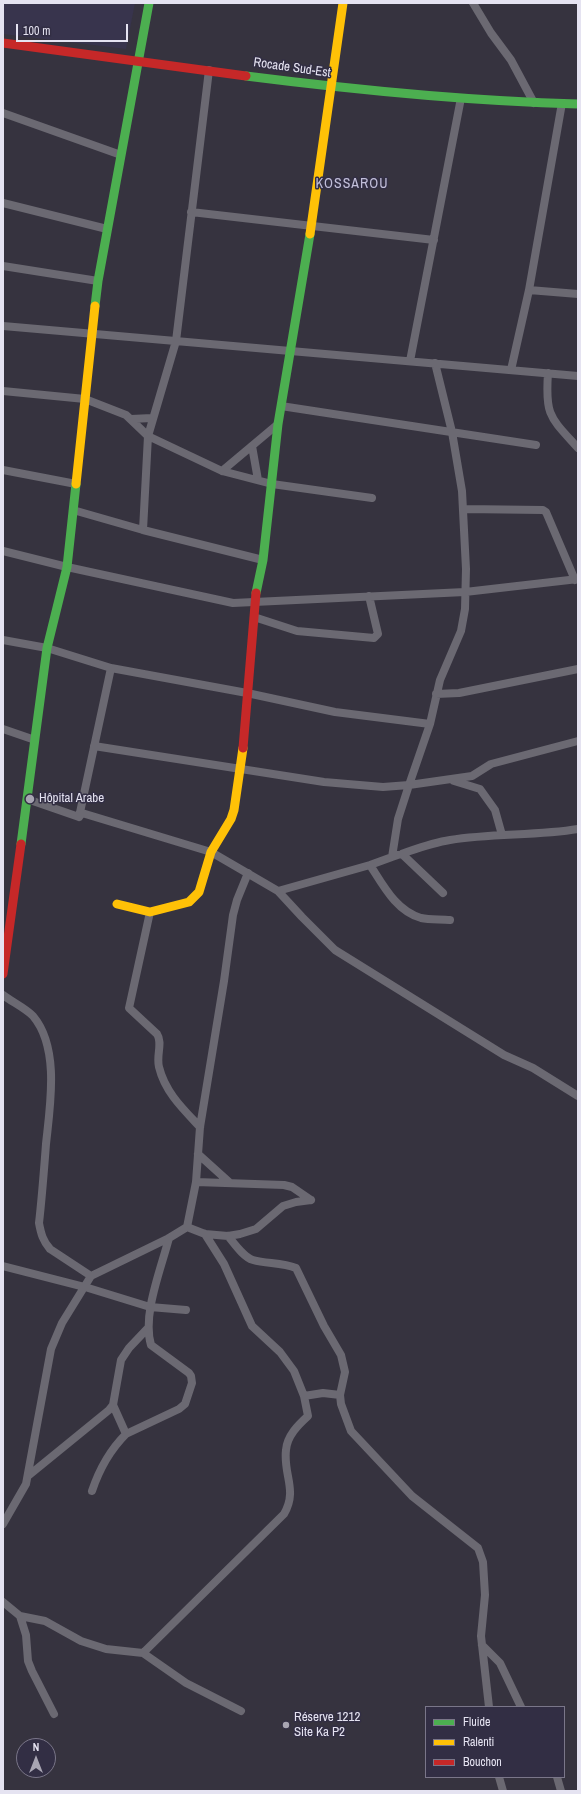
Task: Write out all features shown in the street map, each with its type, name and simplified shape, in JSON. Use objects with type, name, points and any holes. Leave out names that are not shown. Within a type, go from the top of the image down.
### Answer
[{"type":"street","points":[[3,974],[48,648],[67,567],[98,281],[149,3]]},
{"type":"street","points":[[117,904],[150,912],[189,902],[199,892],[211,852],[231,819],[234,810],[241,768],[255,600],[263,560],[278,424],[311,226],[343,3]]},
{"type":"street","points":[[473,3],[491,33],[511,60],[534,103]]},
{"type":"street","name":"Rocade Sud-Est","points":[[3,43],[332,87],[534,103],[578,104]]},
{"type":"street","points":[[143,530],[148,436],[176,340],[209,70]]},
{"type":"street","points":[[410,361],[462,98]]},
{"type":"street","points":[[511,370],[529,290],[562,103]]},
{"type":"street","points":[[3,113],[121,155]]},
{"type":"street","points":[[3,202],[107,229]]},
{"type":"street","points":[[191,212],[434,240]]},
{"type":"street","points":[[3,266],[98,281]]},
{"type":"street","points":[[529,290],[578,294]]},
{"type":"street","points":[[3,326],[578,376]]},
{"type":"street","points":[[392,857],[398,819],[430,724],[440,680],[461,631],[465,609],[466,569],[464,509],[452,432],[435,363]]},
{"type":"street","points":[[548,373],[546,396],[551,416],[556,425],[578,448]]},
{"type":"street","points":[[3,391],[85,399],[98,403],[131,418],[148,436],[222,471],[272,484],[372,498]]},
{"type":"street","points":[[281,406],[536,445]]},
{"type":"street","points":[[131,418],[152,418]]},
{"type":"street","points":[[222,471],[278,424]]},
{"type":"street","points":[[252,446],[258,480]]},
{"type":"street","points":[[3,470],[76,484]]},
{"type":"street","points":[[3,551],[67,567],[234,603],[255,600],[465,592],[576,580],[546,512],[543,510],[464,509]]},
{"type":"street","points":[[73,510],[143,530],[263,560]]},
{"type":"street","points":[[254,617],[297,631],[374,638],[378,634],[369,596]]},
{"type":"street","points":[[3,640],[48,648],[111,668],[334,712],[430,724]]},
{"type":"street","points":[[79,817],[111,668]]},
{"type":"street","points":[[436,694],[459,693],[578,669]]},
{"type":"street","points":[[3,729],[35,740]]},
{"type":"street","points":[[94,746],[354,785],[383,787],[409,785],[472,776],[491,764],[578,741]]},
{"type":"street","points":[[449,780],[475,786],[480,789],[495,810],[502,835]]},
{"type":"street","points":[[27,799],[79,817]]},
{"type":"street","points":[[79,817],[82,813],[211,852],[278,891],[335,950],[504,1055],[532,1068],[578,1096]]},
{"type":"street","points":[[278,891],[450,840],[502,835],[552,833],[578,829]]},
{"type":"street","points":[[402,854],[443,893]]},
{"type":"street","points":[[370,864],[392,898],[411,914],[423,918],[450,920]]},
{"type":"street","points":[[3,1524],[24,1489],[28,1476],[51,1349],[62,1323],[91,1276],[169,1238],[187,1227],[196,1182],[200,1127],[233,915],[237,900],[248,873]]},
{"type":"street","points":[[150,912],[129,1008],[160,1038],[158,1056],[159,1067],[165,1083],[180,1106],[200,1127]]},
{"type":"street","points":[[3,995],[32,1016],[41,1029],[48,1052],[51,1076],[51,1101],[39,1223],[41,1234],[45,1243],[50,1249],[91,1276]]},
{"type":"street","points":[[198,1154],[229,1182]]},
{"type":"street","points":[[187,1227],[205,1234],[228,1236],[240,1234],[256,1229],[283,1206],[311,1200],[292,1187],[284,1185],[196,1182]]},
{"type":"street","points":[[143,1653],[284,1514],[290,1501],[286,1448],[296,1427],[308,1416],[304,1396],[294,1370],[280,1352],[252,1326],[224,1264],[205,1234]]},
{"type":"street","points":[[228,1236],[248,1258],[253,1260],[280,1263],[296,1268],[340,1355],[345,1372],[340,1395],[341,1404],[351,1431],[412,1496],[478,1548],[483,1562],[485,1595],[482,1645],[489,1706]]},
{"type":"street","points":[[92,1491],[96,1478],[103,1465],[126,1434],[180,1409],[185,1404],[192,1383],[189,1372],[151,1345],[147,1328],[150,1307],[169,1238]]},
{"type":"street","points":[[3,1266],[85,1287],[150,1307],[186,1310]]},
{"type":"street","points":[[28,1476],[109,1410],[113,1404],[121,1360],[129,1348],[147,1328]]},
{"type":"street","points":[[304,1396],[323,1394],[340,1395]]},
{"type":"street","points":[[113,1404],[126,1434]]},
{"type":"street","points":[[3,1602],[20,1616],[45,1621],[81,1641],[106,1649],[143,1653],[186,1683],[241,1711]]},
{"type":"street","points":[[20,1616],[26,1635],[28,1660],[54,1714]]},
{"type":"street","points":[[482,1645],[500,1663],[521,1706]]},
{"type":"street","points":[[499,1778],[503,1791]]},
{"type":"street","points":[[557,1778],[561,1791]]},
{"type":"shaded area","points":[[3,3],[135,3],[126,49],[3,34]]},
{"type":"traffic: fast","points":[[95,306],[98,281],[149,3]]},
{"type":"traffic: fast","points":[[246,76],[412,94],[536,103],[578,104]]},
{"type":"traffic: fast","points":[[256,593],[263,560],[278,424],[310,234]]},
{"type":"traffic: fast","points":[[21,844],[47,648],[67,567],[76,484]]},
{"type":"traffic: slow","points":[[310,234],[343,3]]},
{"type":"traffic: slow","points":[[76,484],[95,306]]},
{"type":"traffic: slow","points":[[117,904],[150,912],[189,902],[199,892],[211,852],[231,819],[234,810],[243,748]]},
{"type":"traffic: jam","points":[[3,43],[246,76]]},
{"type":"traffic: jam","points":[[243,748],[256,593]]},
{"type":"traffic: jam","points":[[3,974],[21,844]]},
{"type":"place","name":"Hôpital Arabe","points":[[30,799]]},
{"type":"place","name":"Réserve 1212 Site Ka P2","points":[[286,1725]]},
{"type":"district","name":"KOSSAROU","points":[[352,184]]}]
